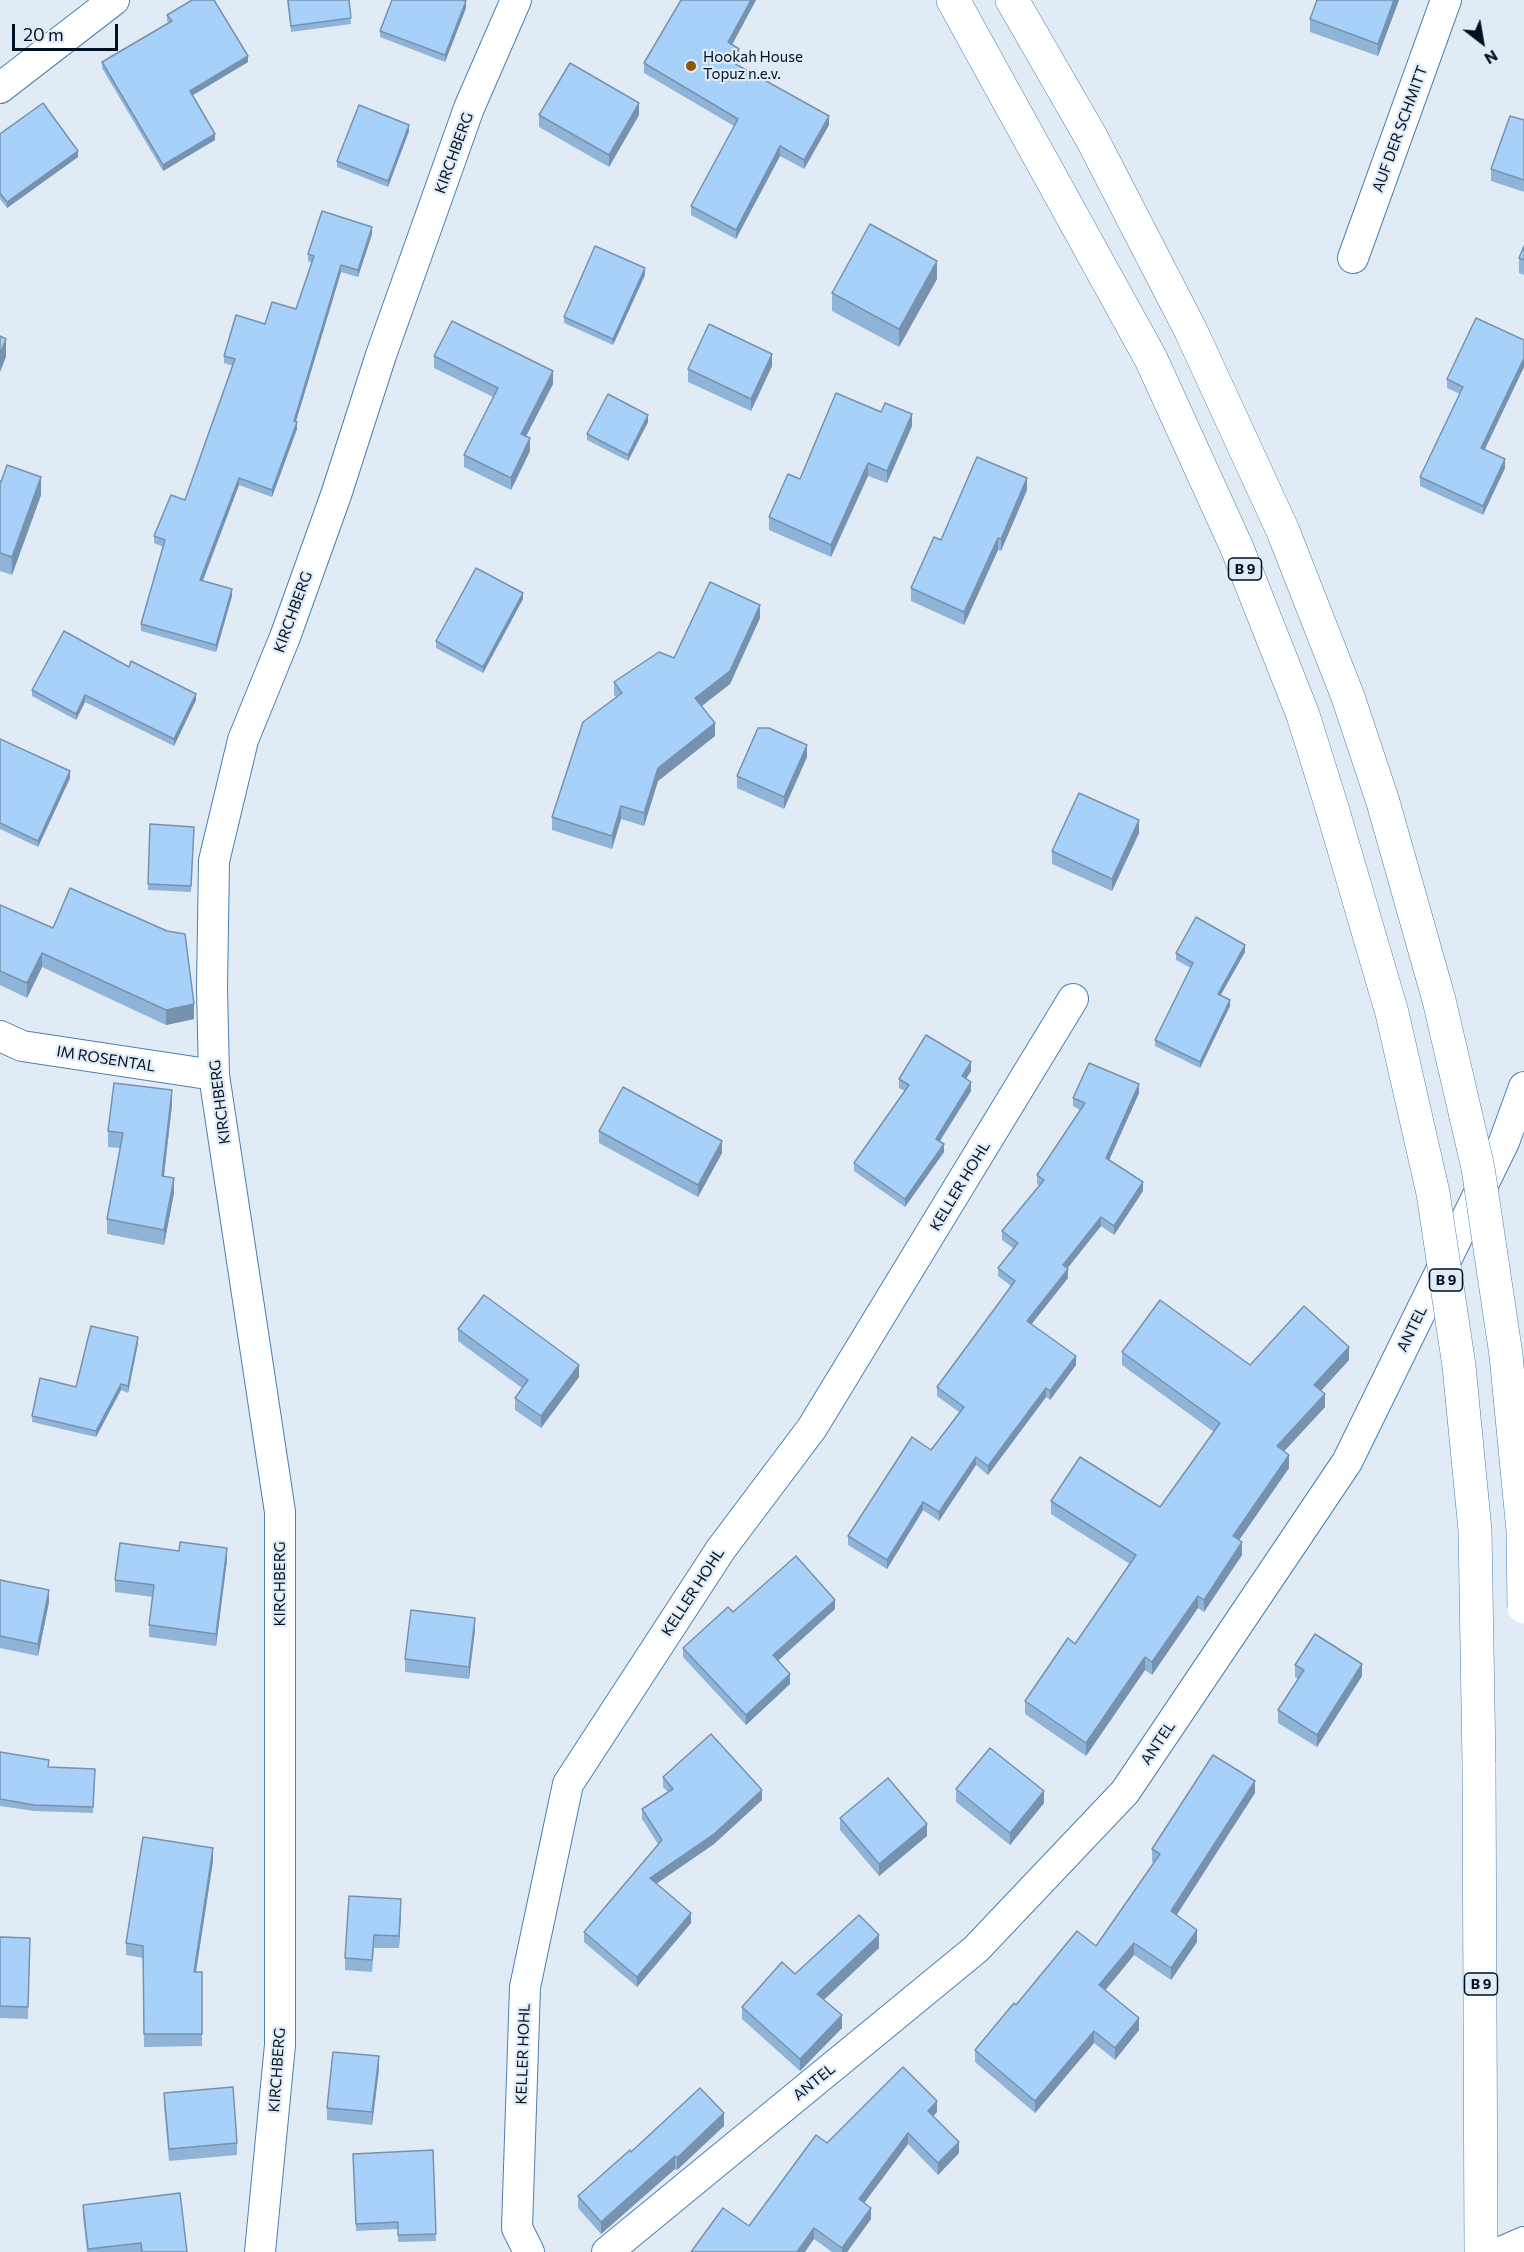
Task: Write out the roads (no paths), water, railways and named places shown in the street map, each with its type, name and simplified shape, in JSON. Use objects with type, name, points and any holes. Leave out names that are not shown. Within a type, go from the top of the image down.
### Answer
[{"type":"highway","name":"B 9","points":[[953,0],[1151,359],[1237,548],[1303,715],[1392,1013],[1433,1193],[1459,1366],[1475,1530],[1479,1764],[1481,2252]]},
{"type":"highway","points":[[1012,0],[1091,137],[1196,342],[1283,531],[1348,697],[1383,802],[1440,1000],[1479,1168],[1506,1355],[1523,1531],[1524,1606]]},
{"type":"street","points":[[0,88],[114,0]]},
{"type":"street","name":"KIRCHBERG","points":[[260,2252],[280,2045],[280,1512],[214,1075],[212,988],[214,861],[243,740],[285,637],[336,495],[381,355],[469,108],[516,0]]},
{"type":"street","name":"AUF DER SCHMITT","points":[[1353,258],[1446,0]]},
{"type":"street","name":"KELLER HOHL","points":[[529,2252],[517,2228],[525,1987],[568,1785],[721,1549],[812,1428],[1074,999]]},
{"type":"street","name":"IM ROSENTAL","points":[[0,1036],[22,1046],[214,1075]]},
{"type":"street","name":"ANTEL","points":[[607,2252],[976,1949],[1125,1792],[1347,1461],[1504,1142],[1524,1087]]},
{"type":"street","points":[[1501,2252],[1524,2242]]},
{"type":"place","name":"Hookah House Topuz n.e.v.","points":[[691,66]]}]
